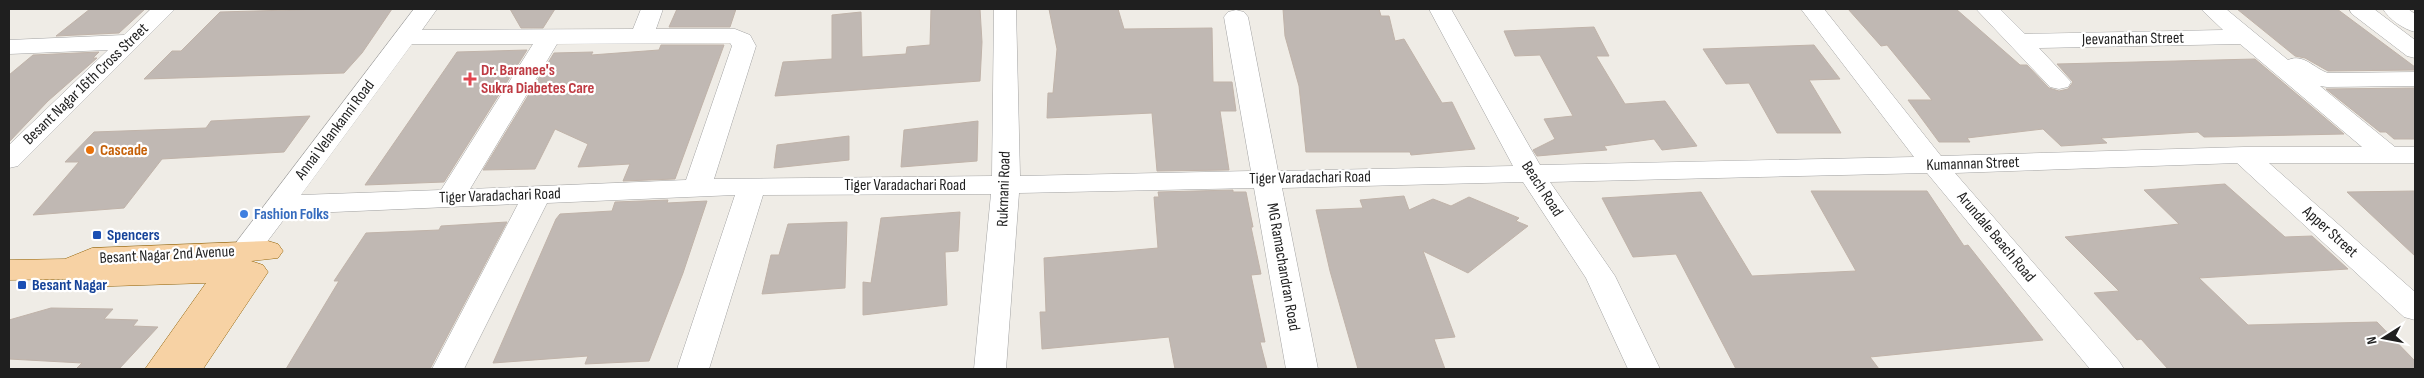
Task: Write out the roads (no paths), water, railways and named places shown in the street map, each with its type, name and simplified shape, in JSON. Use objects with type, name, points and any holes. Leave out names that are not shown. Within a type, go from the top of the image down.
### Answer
[{"type":"main road","points":[[9,270],[70,269],[77,278],[248,262]]},
{"type":"main road","points":[[161,369],[248,262]]},
{"type":"main road","points":[[186,369],[248,262]]},
{"type":"street","name":"Besant Nagar 16th Cross Street","points":[[9,160],[164,9]]},
{"type":"street","name":"Annai Velankanni Road","points":[[248,262],[412,37],[426,9]]},
{"type":"street","name":"Annai Velankanni Road","points":[[412,37],[440,9]]},
{"type":"street","points":[[642,35],[652,9]]},
{"type":"street","name":"Rukmani Road","points":[[990,369],[1006,185],[1005,9]]},
{"type":"street","name":"Beach Road","points":[[1440,9],[1531,174],[1600,276],[1644,369]]},
{"type":"street","name":"Arundale Beach Road","points":[[1812,9],[1934,165],[2108,369]]},
{"type":"street","points":[[1987,9],[2059,82]]},
{"type":"street","points":[[2212,9],[2245,37],[2401,155]]},
{"type":"street","points":[[2230,9],[2310,75],[2319,79],[2415,79]]},
{"type":"street","points":[[2360,9],[2415,51]]},
{"type":"street","points":[[2394,9],[2415,25]]},
{"type":"street","name":"MG Ramachandran Road","points":[[1236,17],[1268,179],[1302,369]]},
{"type":"street","points":[[412,37],[735,36],[742,40],[744,46],[697,188]]},
{"type":"street","points":[[450,198],[549,37]]},
{"type":"street","name":"Jeevanathan Street","points":[[2020,41],[2245,37]]},
{"type":"street","points":[[9,47],[130,42]]},
{"type":"street","points":[[2401,155],[2330,95],[2329,91],[2333,88],[2415,87]]},
{"type":"street","name":"Kumannan Street","points":[[1531,174],[1934,165],[2244,155],[2401,155]]},
{"type":"street","name":"Apper Street","points":[[2244,155],[2415,309]]},
{"type":"street","name":"Tiger Varadachari Road","points":[[292,204],[752,186],[1006,185],[1531,174]]},
{"type":"street","points":[[694,369],[752,186]]},
{"type":"street","points":[[448,369],[537,195]]},
{"type":"place","name":"Dr. Baranee's Sukra Diabetes Care","points":[[470,79]]},
{"type":"place","name":"Cascade","points":[[90,150]]},
{"type":"place","name":"Fashion Folks","points":[[244,214]]},
{"type":"place","name":"Spencers","points":[[97,235]]},
{"type":"place","name":"Besant Nagar","points":[[22,285]]}]
